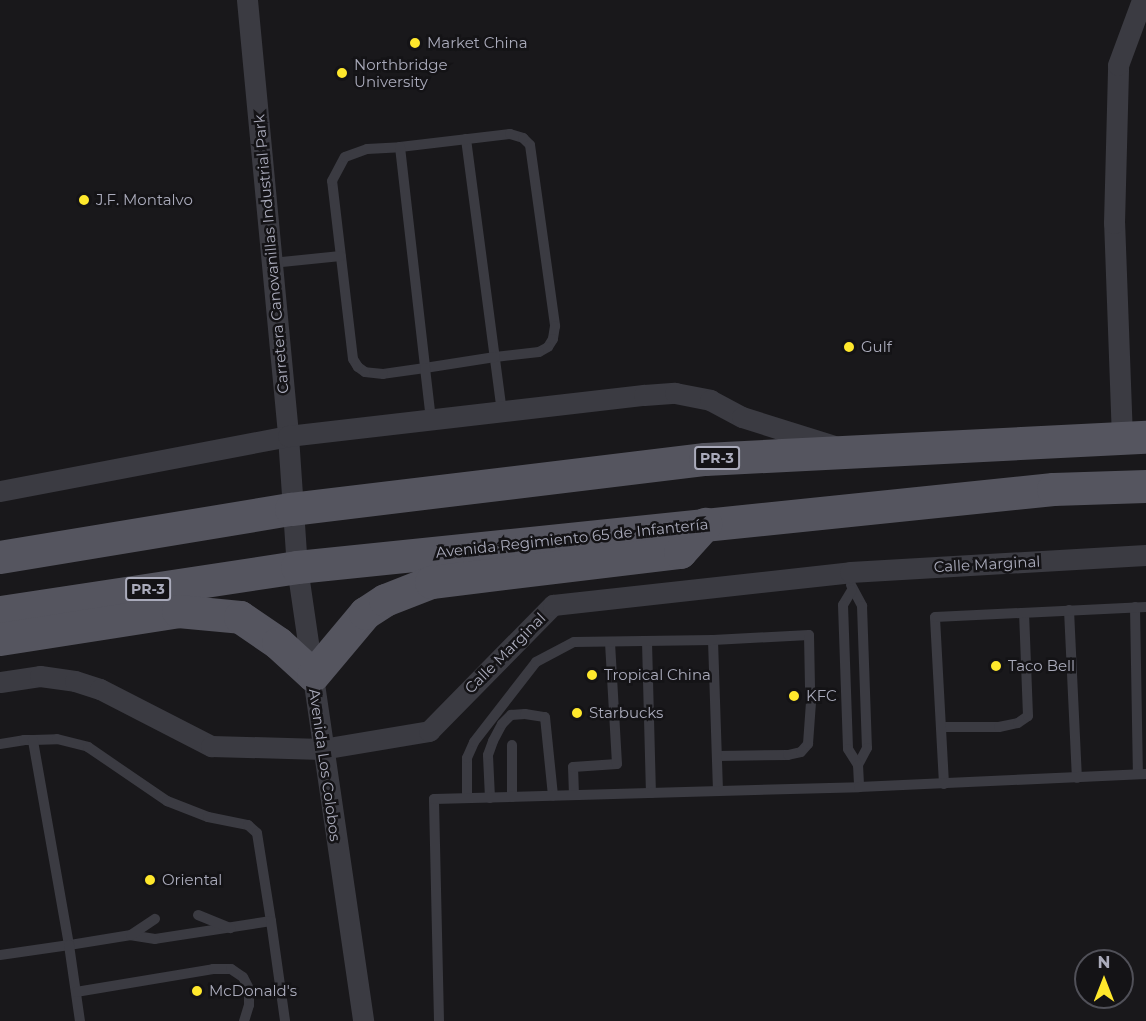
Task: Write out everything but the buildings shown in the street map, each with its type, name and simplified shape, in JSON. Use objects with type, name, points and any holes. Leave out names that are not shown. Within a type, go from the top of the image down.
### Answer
[{"type":"main road","name":"PR-3","points":[[0,557],[291,509],[705,459],[1134,437]]},
{"type":"main road","name":"Avenida Regimiento 65 de Infantería","points":[[0,612],[297,567],[1053,489],[1146,486]]},
{"type":"main road","points":[[0,639],[178,611],[240,617],[278,643],[313,675],[365,613],[385,600],[431,582],[680,552],[705,524]]},
{"type":"street","name":"Carretera Canovanillas Industrial Park","points":[[247,0],[288,436],[291,509]]},
{"type":"street","points":[[1134,437],[1114,223],[1118,65],[1142,0]]},
{"type":"street","points":[[0,491],[288,436],[644,394],[675,393],[710,400],[742,417],[848,451]]},
{"type":"street","name":"Avenida Los Colobos","points":[[291,509],[322,749],[363,1021]]},
{"type":"street","name":"Calle Marginal","points":[[0,682],[40,676],[75,681],[100,689],[211,746],[322,749],[429,730],[553,605],[1146,555]]},
{"type":"lane","points":[[510,134],[523,138],[530,145],[555,326],[553,339],[544,350],[374,374],[358,367],[353,359],[332,180],[345,157],[367,149],[466,139],[510,134]]},
{"type":"lane","points":[[466,139],[502,411]]},
{"type":"lane","points":[[400,147],[431,420]]},
{"type":"lane","points":[[272,263],[341,256]]},
{"type":"lane","points":[[851,581],[843,605],[848,749],[858,765],[859,787]]},
{"type":"lane","points":[[851,581],[862,606],[867,748],[858,765]]},
{"type":"lane","points":[[439,1021],[434,800],[944,784],[1142,774],[1141,607],[935,617],[944,784]]},
{"type":"lane","points":[[1069,610],[1077,778]]},
{"type":"lane","points":[[941,727],[999,727],[1018,723],[1028,716],[1024,613]]},
{"type":"lane","points":[[467,798],[467,758],[474,742],[536,662],[574,642],[647,642],[809,635],[810,688]]},
{"type":"lane","points":[[713,640],[718,791]]},
{"type":"lane","points":[[574,795],[573,767],[617,764],[610,642]]},
{"type":"lane","points":[[647,642],[651,793]]},
{"type":"lane","points":[[717,756],[788,755],[801,752],[808,744],[811,702]]},
{"type":"lane","points":[[490,798],[488,755],[493,741],[511,715],[525,714],[545,717],[553,796]]},
{"type":"lane","points":[[0,744],[57,739],[88,747],[167,801],[208,817],[248,825],[257,833],[285,1021]]},
{"type":"lane","points":[[33,740],[80,1021]]},
{"type":"lane","points":[[512,745],[512,797]]},
{"type":"lane","points":[[198,915],[230,928]]},
{"type":"lane","points":[[131,935],[155,919]]},
{"type":"lane","points":[[0,955],[131,935],[155,939],[271,921]]},
{"type":"lane","points":[[76,992],[213,969],[231,969],[243,977],[249,989],[249,1005],[244,1021]]},
{"type":"place","name":"Market China","points":[[415,43]]},
{"type":"place","name":"Northbridge University","points":[[342,73]]},
{"type":"place","name":"J.F. Montalvo","points":[[84,200]]},
{"type":"place","name":"Gulf","points":[[849,347]]},
{"type":"place","name":"Taco Bell","points":[[996,666]]},
{"type":"place","name":"Tropical China","points":[[592,675]]},
{"type":"place","name":"KFC","points":[[794,696]]},
{"type":"place","name":"Starbucks","points":[[577,713]]},
{"type":"place","name":"Oriental","points":[[150,880]]},
{"type":"place","name":"McDonald's","points":[[197,991]]}]
